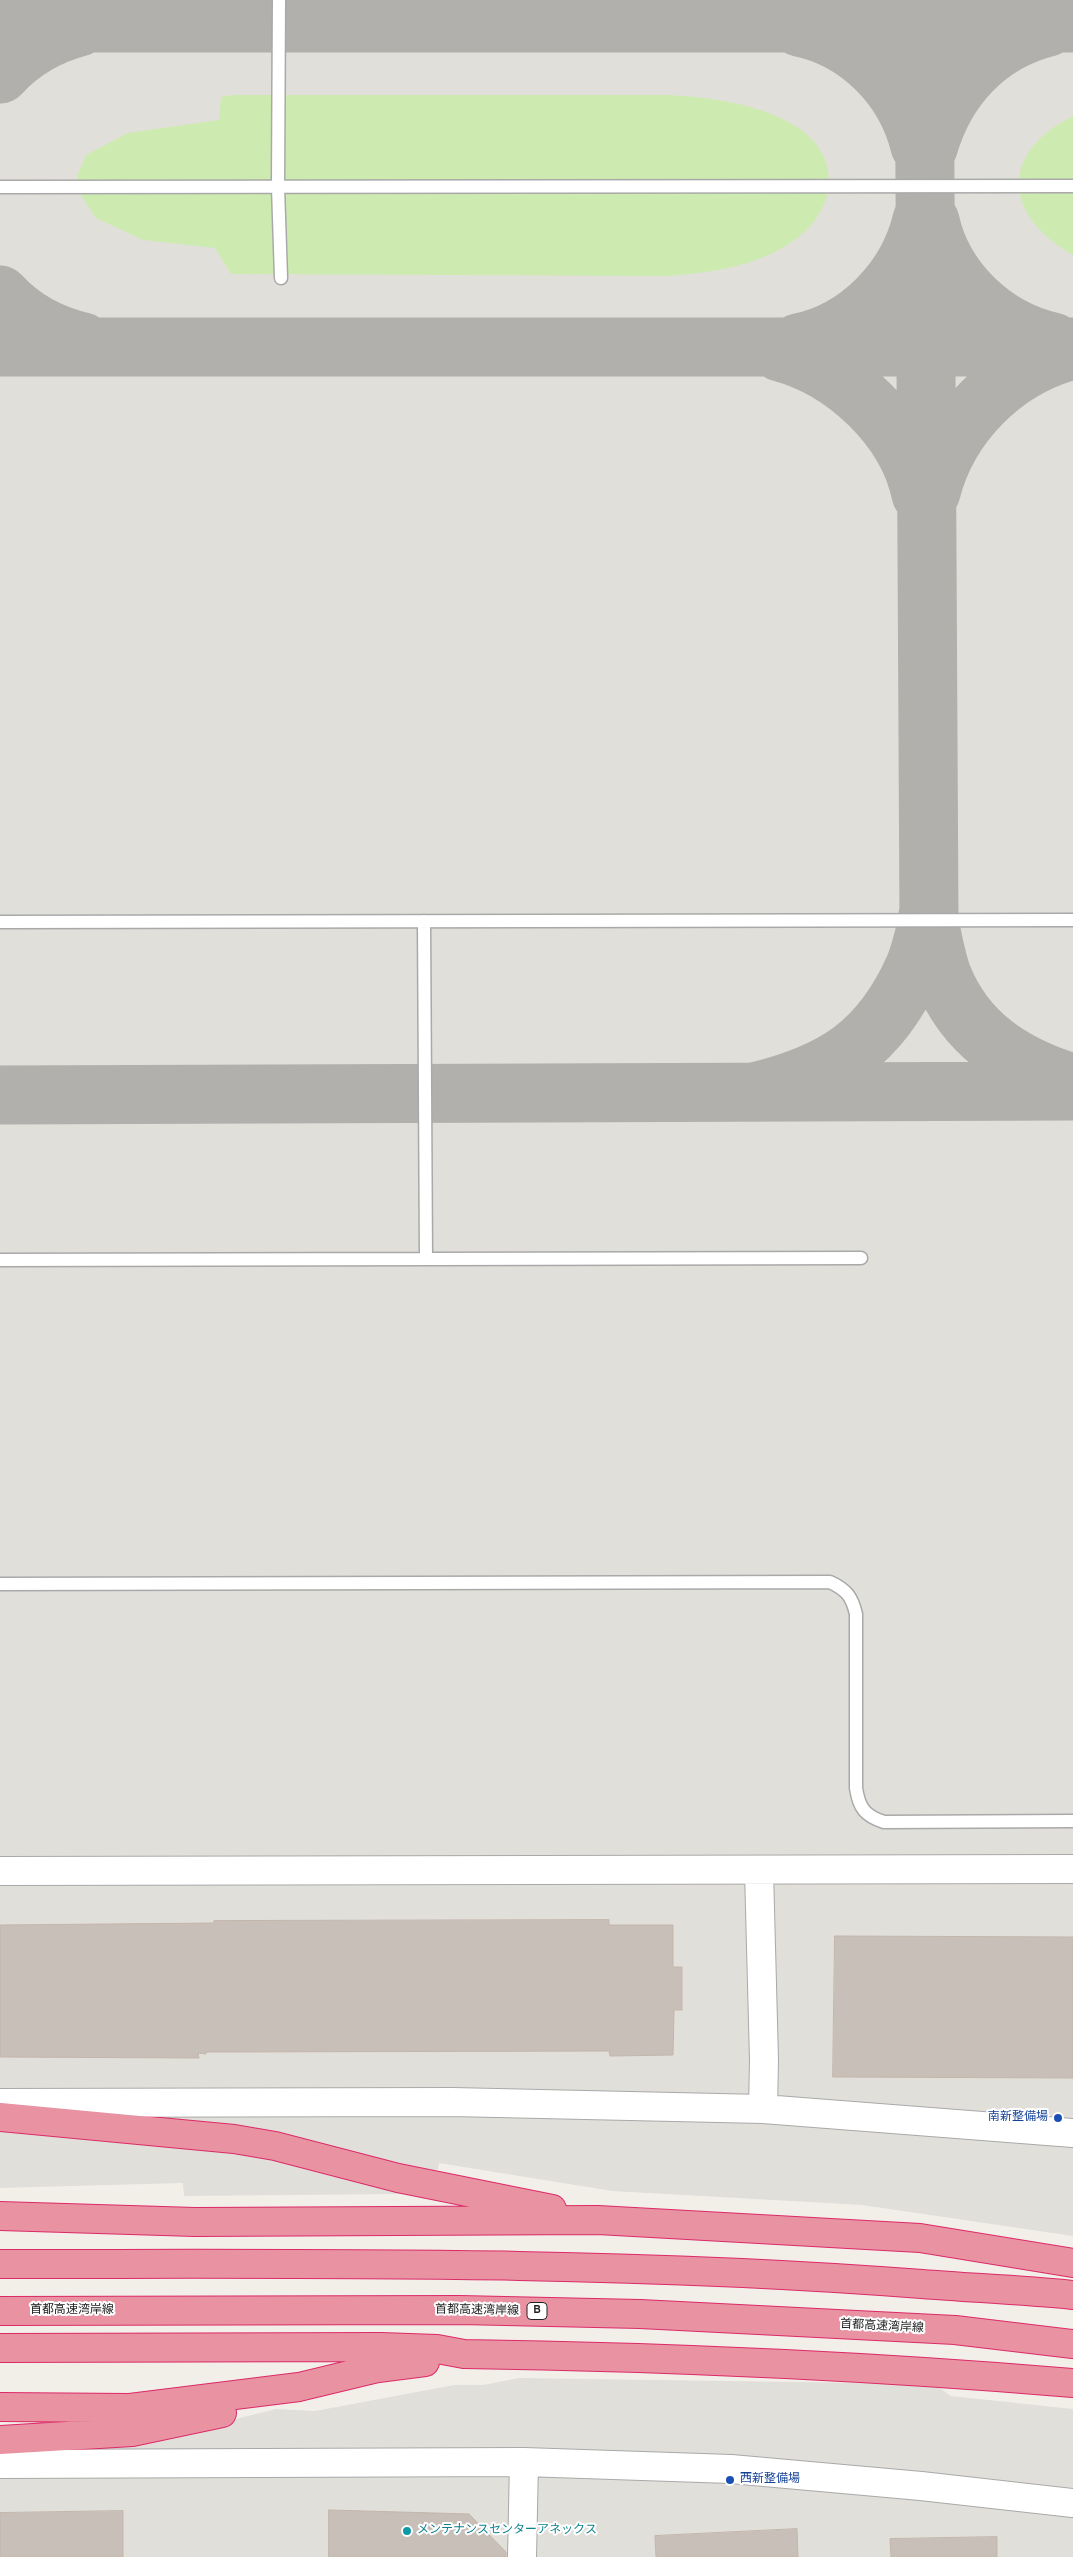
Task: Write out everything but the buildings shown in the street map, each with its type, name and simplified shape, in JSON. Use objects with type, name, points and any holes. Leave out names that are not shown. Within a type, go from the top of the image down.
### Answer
[{"type":"highway","points":[[0,2117],[243,2140],[276,2146],[398,2178],[515,2200],[598,2220]]},
{"type":"highway","points":[[0,2216],[195,2222],[598,2220],[920,2238],[1073,2263]]},
{"type":"highway","points":[[0,2264],[461,2264],[657,2268],[831,2276],[1073,2295]]},
{"type":"highway","name":"首都高速湾岸線","points":[[0,2311],[460,2310],[640,2314],[955,2330],[1073,2344]]},
{"type":"highway","points":[[0,2348],[380,2347],[437,2349],[464,2354],[634,2356],[824,2365],[1073,2383]]},
{"type":"highway","points":[[0,2407],[130,2408],[299,2387],[378,2368],[464,2354]]},
{"type":"highway","points":[[0,2440],[132,2432],[253,2406],[299,2387]]},
{"type":"street","points":[[0,1871],[1073,1870]]},
{"type":"street","points":[[759,1871],[764,2060],[763,2109]]},
{"type":"street","points":[[0,2103],[452,2102],[763,2109],[1073,2133]]},
{"type":"street","points":[[0,2460],[41,2463]]},
{"type":"street","points":[[522,2557],[524,2462]]},
{"type":"street","points":[[0,2464],[524,2462],[730,2469],[921,2486],[1073,2503]]},
{"type":"lane","points":[[279,0],[278,187],[281,278]]},
{"type":"lane","points":[[0,187],[1073,186]]},
{"type":"lane","points":[[0,922],[1073,920]]},
{"type":"lane","points":[[424,921],[426,1259]]},
{"type":"lane","points":[[0,1260],[861,1258]]},
{"type":"lane","points":[[0,1584],[830,1582],[847,1592],[853,1600],[856,1614],[856,1788],[862,1810],[873,1818],[884,1822],[1073,1821]]},
{"type":"shaded area","points":[[0,0],[1073,0],[1073,2236],[862,2205],[612,2191],[439,2163],[438,2169],[399,2194],[184,2196],[183,2183],[0,2188]]},
{"type":"shaded area","points":[[519,2378],[934,2384],[951,2396],[1073,2409],[1073,2557],[0,2557],[0,2444],[192,2430],[276,2409],[315,2411],[454,2385],[483,2385]]},
{"type":"green space","points":[[233,95],[667,95],[712,99],[763,111],[786,121],[806,134],[821,150],[828,171],[829,190],[824,205],[811,225],[800,236],[779,250],[748,263],[732,267],[666,276],[231,274],[215,248],[143,240],[96,218],[78,191],[78,174],[86,155],[128,133],[219,120],[221,97]]},
{"type":"green space","points":[[1073,116],[1073,255],[1050,239],[1033,222],[1023,203],[1019,184],[1022,166],[1032,148],[1049,131]]},
{"type":"taxiway","points":[[754,1092],[808,1075],[851,1051],[869,1036],[886,1017],[901,994],[916,962],[929,920],[924,0]]},
{"type":"taxiway","points":[[0,23],[1073,23]]},
{"type":"taxiway","points":[[0,74],[26,51],[46,39],[79,27]]},
{"type":"taxiway","points":[[799,27],[821,33],[841,42],[877,69],[904,105],[920,146]]},
{"type":"taxiway","points":[[928,148],[945,106],[957,87],[972,71],[988,56],[1006,44],[1026,34],[1048,27]]},
{"type":"taxiway","points":[[798,343],[820,337],[841,327],[860,315],[877,300],[905,263],[915,242],[922,220]]},
{"type":"taxiway","points":[[930,221],[946,263],[974,299],[992,314],[1011,326],[1031,336],[1053,342]]},
{"type":"taxiway","points":[[0,295],[38,325],[60,335],[83,342]]},
{"type":"taxiway","points":[[0,347],[1073,347]]},
{"type":"taxiway","points":[[931,492],[939,467],[950,444],[982,403],[1022,371],[1045,359],[1070,351]]},
{"type":"taxiway","points":[[780,352],[804,360],[827,372],[869,404],[887,424],[902,446],[914,469],[921,494]]},
{"type":"taxiway","points":[[928,915],[942,975],[952,996],[964,1014],[978,1030],[1011,1056],[1050,1076],[1072,1083]]},
{"type":"taxiway","points":[[0,1095],[1073,1091]]},
{"type":"place","name":"南新整備場","points":[[1058,2118]]},
{"type":"place","name":"西新整備場","points":[[730,2480]]},
{"type":"place","name":"メンテナンスセンターアネックス","points":[[407,2531]]}]
